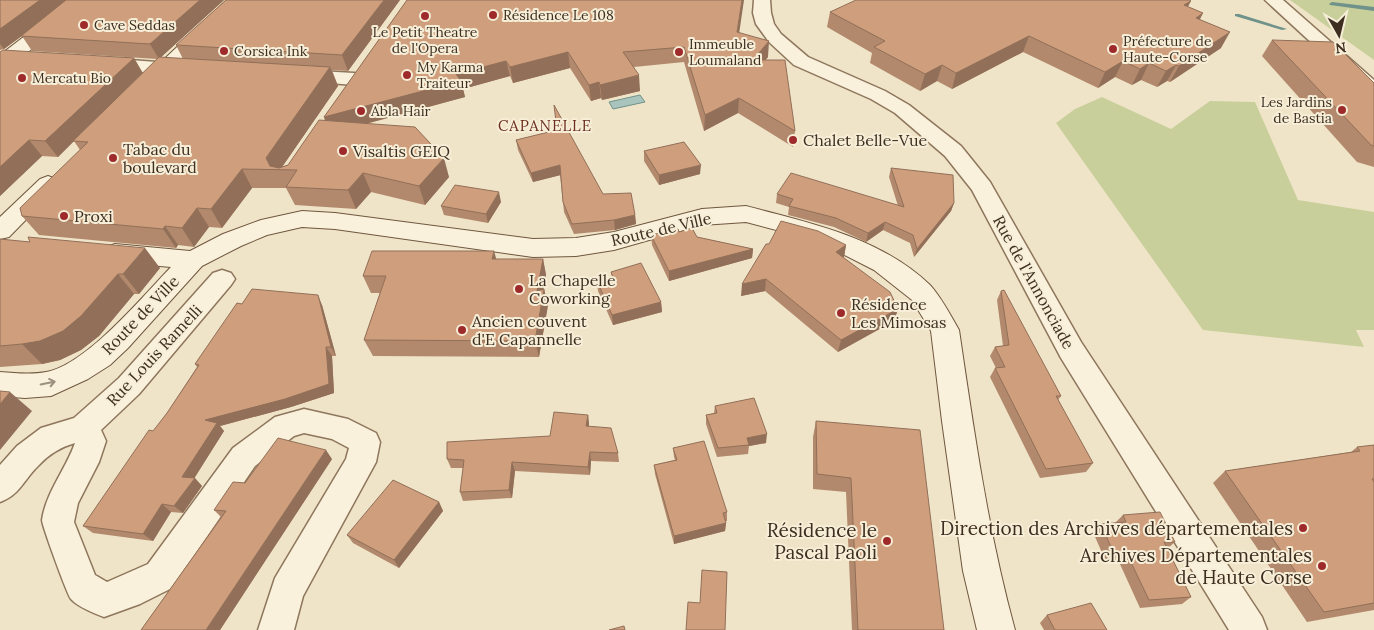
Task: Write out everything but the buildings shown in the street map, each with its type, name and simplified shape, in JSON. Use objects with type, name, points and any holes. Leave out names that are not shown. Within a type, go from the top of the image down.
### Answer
[{"type":"street","points":[[3,60],[83,0]]},
{"type":"street","points":[[132,101],[236,0]]},
{"type":"street","name":"Rue de l'Annonciade","points":[[762,0],[762,13],[765,24],[775,38],[801,61],[878,95],[902,109],[953,151],[982,187],[1071,350],[1249,630]]},
{"type":"street","points":[[1272,0],[1374,90]]},
{"type":"street","points":[[3,60],[32,59]]},
{"type":"street","points":[[88,63],[206,71]]},
{"type":"street","points":[[285,75],[354,79]]},
{"type":"street","points":[[6,239],[64,168]]},
{"type":"street","name":"Route de Ville","points":[[0,384],[26,386],[51,384],[78,371],[100,357],[118,340],[193,260],[261,228],[302,219],[335,221],[533,248],[576,247],[614,241],[702,217],[746,214],[826,235],[883,263],[921,293],[946,330],[957,421],[981,571],[996,630]]},
{"type":"street","name":"Route de Ville","points":[[95,251],[193,260]]},
{"type":"street","name":"Rue Louis Ramelli","points":[[0,488],[28,455],[52,437],[83,428],[129,386],[222,279]]},
{"type":"street","points":[[83,428],[91,441],[84,462],[63,501],[58,522],[83,587],[104,600],[128,592],[160,576],[244,457],[285,426],[304,421],[338,428],[365,442],[361,462],[287,590],[276,630]]},
{"type":"green space","points":[[1290,0],[1374,0],[1374,60]]},
{"type":"green space","points":[[1102,97],[1171,129],[1210,101],[1255,102],[1298,200],[1374,212],[1374,330],[1356,330],[1364,347],[1203,330],[1056,123],[1075,109]]},
{"type":"water","points":[[640,95],[645,102],[613,109],[609,102]]},
{"type":"waterway","points":[[1332,4],[1374,9]]},
{"type":"waterway","points":[[1237,15],[1284,29]]},
{"type":"place","name":"Résidence Le 108","points":[[493,15]]},
{"type":"place","name":"Le Petit Theatre de l'Opera","points":[[425,16]]},
{"type":"place","name":"Cave Seddas","points":[[84,25]]},
{"type":"place","name":"Préfecture de Haute-Corse","points":[[1113,49]]},
{"type":"place","name":"Corsica Ink","points":[[224,51]]},
{"type":"place","name":"Immeuble Loumaland","points":[[679,52]]},
{"type":"place","name":"My Karma Traiteur","points":[[407,75]]},
{"type":"place","name":"Mercatu Bio","points":[[22,78]]},
{"type":"place","name":"Les Jardins de Bastia","points":[[1342,110]]},
{"type":"place","name":"Abla Hair","points":[[361,111]]},
{"type":"place","name":"Chalet Belle-Vue","points":[[793,140]]},
{"type":"place","name":"Visaltis GEIQ","points":[[343,151]]},
{"type":"place","name":"Tabac du boulevard","points":[[113,158]]},
{"type":"place","name":"Proxi","points":[[64,216]]},
{"type":"place","name":"La Chapelle Coworking","points":[[519,289]]},
{"type":"place","name":"Résidence Les Mimosas","points":[[841,313]]},
{"type":"place","name":"Ancien couvent d'E Capannelle","points":[[462,330]]},
{"type":"place","name":"Direction des Archives départementales","points":[[1303,528]]},
{"type":"place","name":"Résidence le Pascal Paoli","points":[[887,541]]},
{"type":"place","name":"Archives Départementales de Haute Corse","points":[[1322,566]]},
{"type":"district","name":"CAPANELLE","points":[[545,126]]}]
